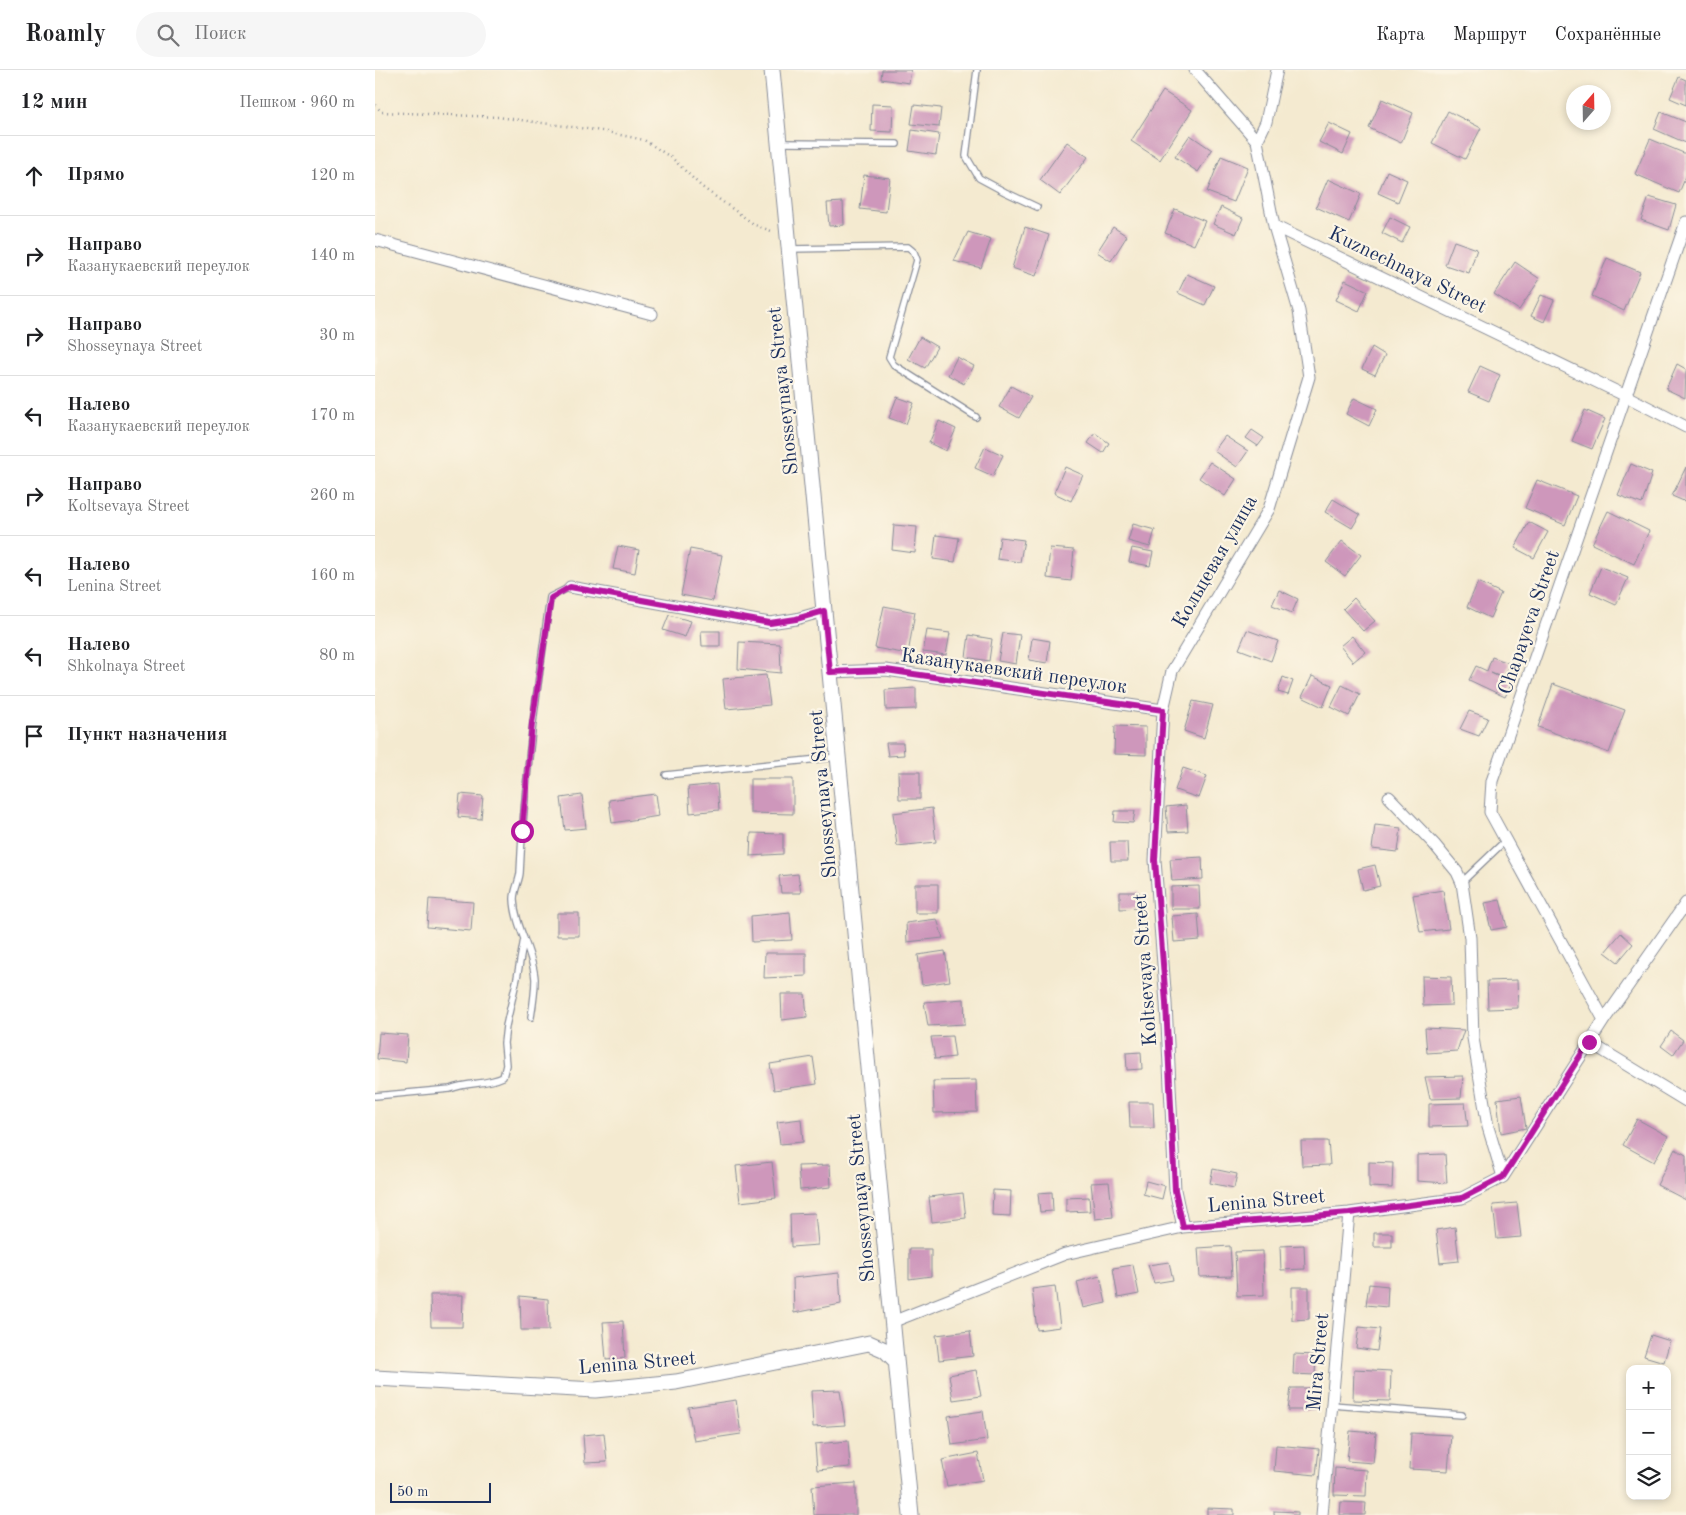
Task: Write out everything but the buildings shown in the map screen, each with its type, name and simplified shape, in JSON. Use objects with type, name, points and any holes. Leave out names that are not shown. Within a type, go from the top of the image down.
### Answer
[{"type":"street","name":"Shosseynaya Street","points":[[772,70],[911,1515]]},
{"type":"street","points":[[1195,70],[1257,141],[1274,226]]},
{"type":"street","points":[[1257,141],[1266,122],[1277,70]]},
{"type":"street","name":"Chapayeva Street","points":[[1604,1020],[1490,812],[1492,781],[1686,222]]},
{"type":"street","name":"Kuznechnaya Street","points":[[1274,226],[1626,396],[1686,427]]},
{"type":"street","name":"Кольцевая улица","points":[[1163,710],[1172,671],[1269,508],[1309,377],[1299,310],[1274,226]]},
{"type":"street","points":[[375,240],[652,314]]},
{"type":"street","points":[[570,587],[770,623],[796,619],[824,611]]},
{"type":"street","name":"Казанукаевский переулок","points":[[830,672],[886,670],[1163,710]]},
{"type":"street","name":"Koltsevaya Street","points":[[1163,710],[1155,860],[1166,1003],[1175,1190],[1183,1227]]},
{"type":"street","points":[[1389,797],[1434,844],[1457,872],[1462,883],[1470,938],[1473,1038],[1488,1127],[1503,1177]]},
{"type":"street","points":[[1503,1177],[1589,1042],[1686,904]]},
{"type":"street","points":[[1589,1042],[1686,1101]]},
{"type":"street","name":"Lenina Street","points":[[892,1322],[1065,1254],[1183,1227],[1349,1213],[1462,1198],[1503,1177]]},
{"type":"street","name":"Mira Street","points":[[1323,1515],[1349,1213]]},
{"type":"street","name":"Lenina Street","points":[[375,1378],[595,1390],[676,1382],[869,1343],[885,1350],[895,1360]]},
{"type":"lane","points":[[977,70],[966,156],[979,178],[1037,207]]},
{"type":"lane","points":[[779,143],[897,144]]},
{"type":"lane","points":[[788,243],[908,247],[914,252],[917,260],[889,357],[894,365],[976,417]]},
{"type":"lane","points":[[531,1017],[535,979],[524,937],[516,916],[514,897],[520,875],[520,853],[532,724],[551,598],[570,587]]},
{"type":"lane","points":[[666,775],[838,757]]},
{"type":"lane","points":[[1462,883],[1506,840]]},
{"type":"lane","points":[[375,1096],[450,1089],[461,1084],[492,1082],[503,1077],[506,1065],[504,1043],[506,1026],[524,937]]},
{"type":"lane","points":[[1332,1405],[1462,1415]]},
{"type":"path","points":[[375,105],[382,112],[498,117],[602,131],[644,140],[673,158],[702,187],[755,225],[788,243]]},
{"type":"route","points":[[522,831],[532,724],[551,598],[570,587],[770,623],[796,619],[824,611],[830,672],[886,670],[1163,710],[1155,860],[1166,1003],[1175,1190],[1183,1227],[1349,1213],[1462,1198],[1503,1177],[1589,1042]]}]
